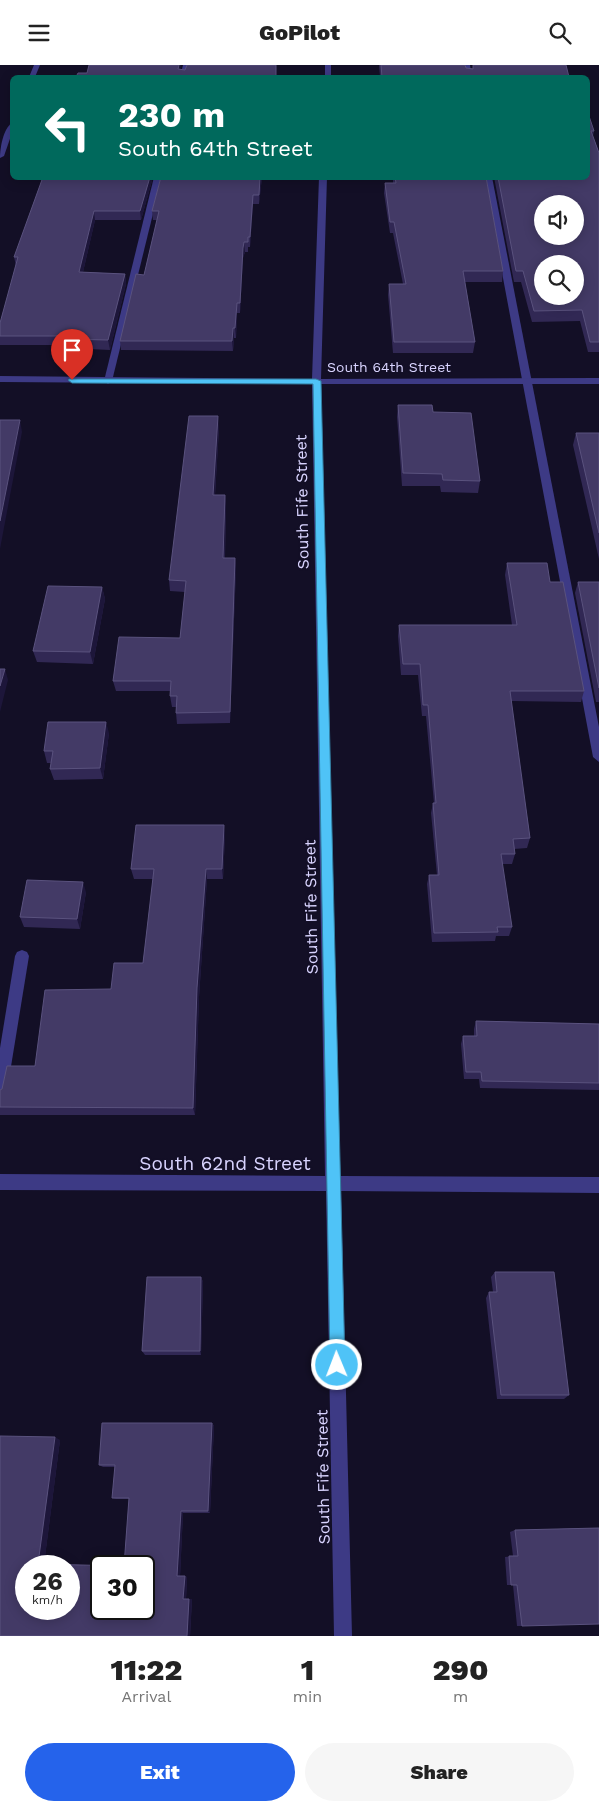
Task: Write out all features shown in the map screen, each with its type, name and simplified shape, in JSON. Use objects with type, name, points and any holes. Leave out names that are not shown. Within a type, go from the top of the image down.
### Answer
[{"type":"street","points":[[0,156],[10,130]]},
{"type":"street","points":[[108,381],[157,180]]},
{"type":"street","name":"South Fife Street","points":[[324,180],[316,381],[343,1636]]},
{"type":"street","points":[[489,180],[599,757]]},
{"type":"street","name":"South 64th Street","points":[[0,379],[108,381],[599,381]]},
{"type":"street","points":[[0,1091],[22,956]]},
{"type":"street","name":"South 62nd Street","points":[[0,1183],[599,1185]]},
{"type":"building","points":[[89,65],[179,65],[178,69],[185,70],[187,65],[276,65],[276,75],[77,75],[78,73],[87,73]]},
{"type":"building","points":[[381,65],[465,65],[466,68],[473,69],[473,65],[566,65],[568,75],[382,75]]},
{"type":"building","points":[[590,119],[594,131],[591,131],[599,153],[599,342],[590,342],[582,310],[534,311],[523,271],[516,271],[499,180],[590,180]]},
{"type":"building","points":[[42,180],[149,180],[140,211],[94,211],[79,272],[125,274],[108,340],[65,339],[66,336],[0,336],[0,323],[18,257],[14,257]]},
{"type":"building","points":[[160,180],[260,180],[259,195],[253,195],[250,237],[248,237],[248,242],[244,242],[240,303],[237,303],[232,341],[120,341],[136,274],[144,275],[159,211],[152,211]]},
{"type":"building","points":[[396,180],[487,180],[503,271],[463,271],[475,342],[394,342],[389,284],[406,284],[394,222],[390,222],[385,183],[396,183]]},
{"type":"building","points":[[398,405],[432,405],[433,412],[471,413],[480,481],[443,480],[442,474],[403,473]]},
{"type":"building","points":[[189,416],[218,416],[213,495],[225,495],[223,558],[235,558],[230,712],[176,713],[177,696],[170,696],[171,681],[113,681],[119,637],[180,638],[186,581],[169,580]]},
{"type":"building","points":[[0,420],[20,420],[0,521]]},
{"type":"building","points":[[576,433],[599,433],[599,533]]},
{"type":"building","points":[[507,563],[547,563],[550,582],[563,582],[584,691],[510,691],[530,838],[513,839],[515,854],[501,854],[512,927],[497,927],[498,932],[434,933],[429,875],[439,875],[433,803],[436,803],[428,705],[423,705],[420,664],[403,664],[399,625],[517,625]]},
{"type":"building","points":[[578,582],[599,582],[599,688]]},
{"type":"building","points":[[48,586],[102,587],[90,652],[33,651]]},
{"type":"building","points":[[0,669],[5,669],[0,686]]},
{"type":"building","points":[[48,722],[106,722],[100,768],[50,769],[53,751],[44,751]]},
{"type":"building","points":[[136,825],[224,825],[222,869],[206,869],[197,988],[193,1108],[0,1107],[0,1090],[2,1089],[7,1066],[35,1066],[45,990],[111,989],[114,963],[143,963],[154,869],[131,869]]},
{"type":"building","points":[[27,880],[83,882],[77,919],[20,917]]},
{"type":"building","points":[[476,1021],[599,1024],[599,1083],[482,1081],[481,1072],[466,1072],[463,1036],[477,1036]]},
{"type":"building","points":[[495,1272],[554,1272],[569,1395],[501,1395],[489,1292],[497,1292]]},
{"type":"building","points":[[147,1277],[201,1277],[200,1351],[142,1351]]},
{"type":"building","points":[[102,1423],[212,1423],[208,1511],[181,1511],[177,1576],[185,1576],[183,1599],[189,1599],[187,1636],[0,1636],[0,1436],[55,1437],[39,1555],[15,1555],[15,1620],[80,1620],[80,1565],[90,1565],[90,1620],[155,1620],[155,1555],[125,1555],[129,1498],[112,1498],[115,1465],[99,1465]]},
{"type":"building","points":[[599,1528],[599,1624],[522,1626],[517,1585],[511,1585],[509,1556],[518,1556],[515,1530]]},
{"type":"route","points":[[72,380],[316,381],[337,1365]]}]
